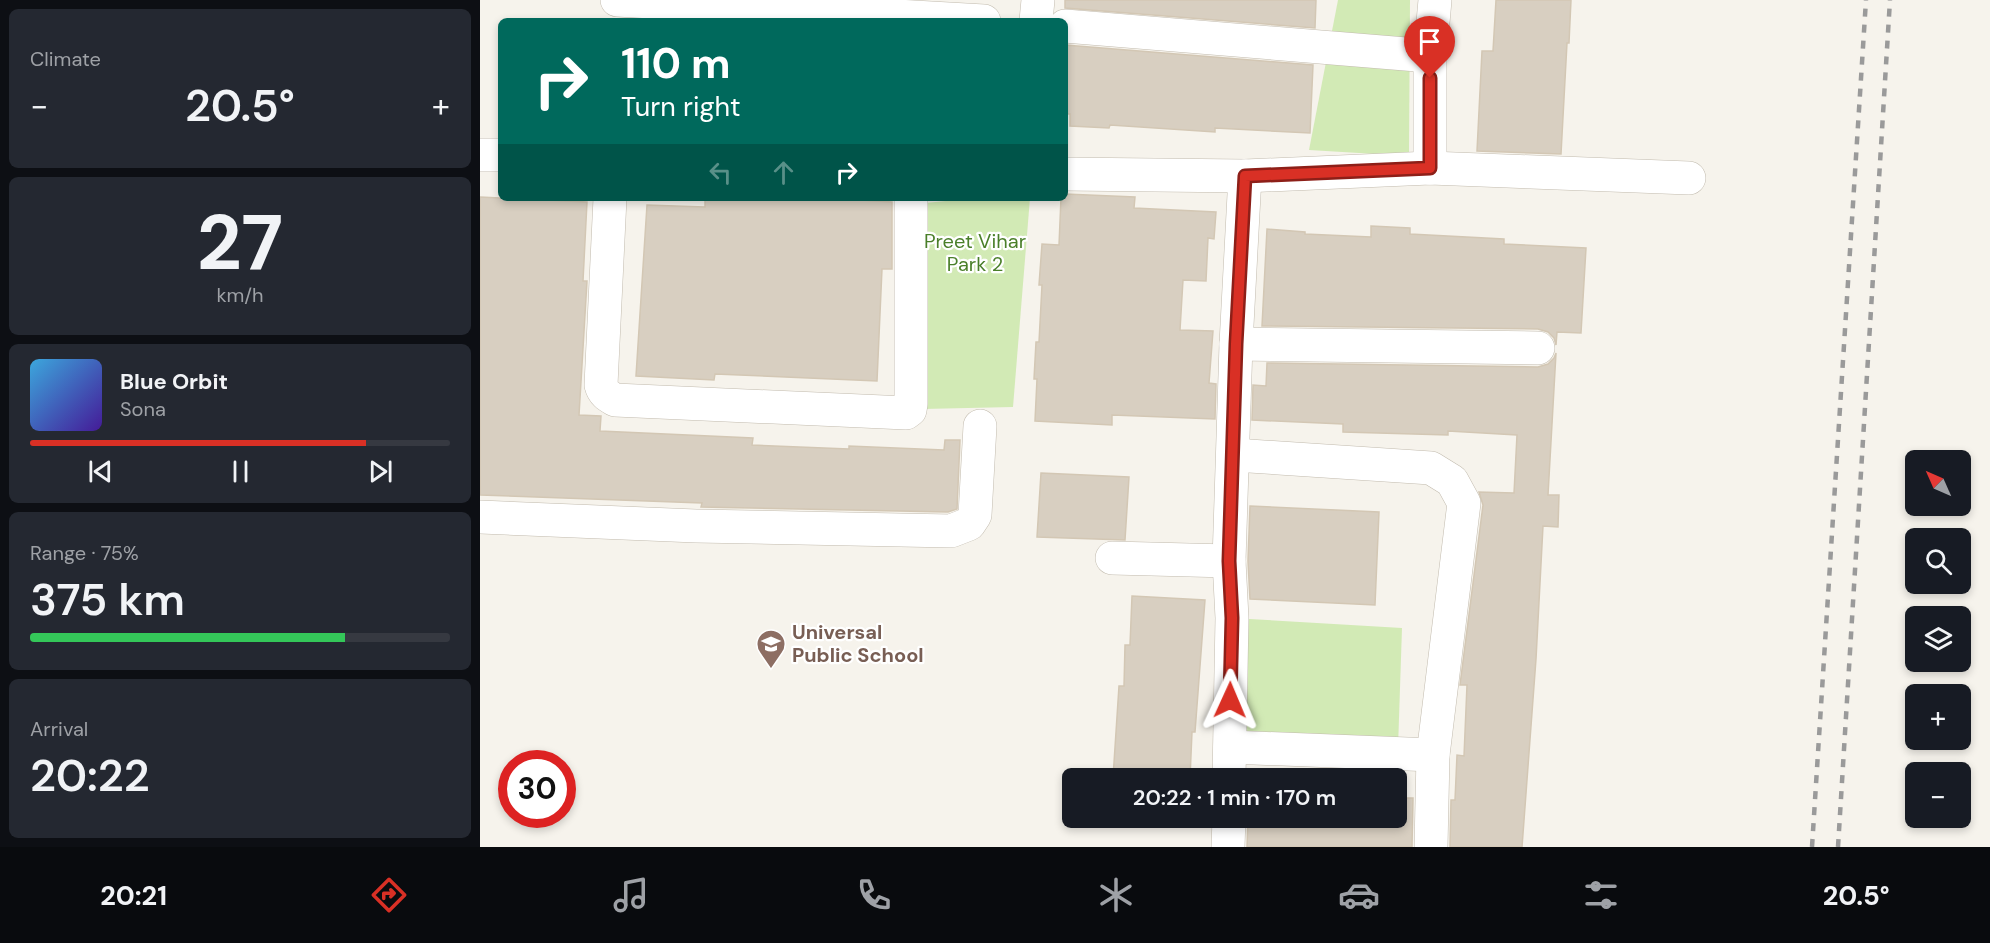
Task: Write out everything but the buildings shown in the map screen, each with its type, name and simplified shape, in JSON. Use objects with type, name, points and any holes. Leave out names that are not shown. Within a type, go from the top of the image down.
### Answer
[{"type":"street","points":[[617,18],[617,0],[882,12],[950,18]]},
{"type":"street","points":[[1036,18],[1038,0]]},
{"type":"street","points":[[1430,168],[1430,56],[1435,0]]},
{"type":"street","points":[[1068,26],[1430,56]]},
{"type":"street","points":[[480,154],[498,155]]},
{"type":"street","points":[[1068,174],[1245,176],[1430,168],[1689,178]]},
{"type":"street","points":[[1245,176],[1236,344],[1229,561],[1232,618],[1230,763],[1433,755]]},
{"type":"street","points":[[610,201],[601,385],[603,391],[609,396],[615,400],[906,413],[910,410],[911,404],[911,201]]},
{"type":"street","points":[[1236,344],[1538,348]]},
{"type":"street","points":[[480,517],[696,526],[951,531],[969,524],[975,515],[980,426]]},
{"type":"street","points":[[1234,455],[1431,468],[1452,482],[1464,503],[1433,755],[1431,847]]},
{"type":"street","points":[[1112,558],[1229,561]]},
{"type":"street","points":[[1228,847],[1229,828]]},
{"type":"green space","points":[[1338,0],[1410,0],[1409,156],[1309,150]]},
{"type":"green space","name":"Preet Vihar Park 2","points":[[1030,201],[1013,407],[923,409],[925,203]]},
{"type":"green space","points":[[1232,618],[1402,628],[1398,748],[1230,742]]},
{"type":"railway","points":[[1812,847],[1866,0]]},
{"type":"railway","points":[[1838,847],[1890,0]]},
{"type":"place","name":"Universal Public School","points":[[771,670]]},
{"type":"route","points":[[1230,700],[1232,618],[1229,561],[1236,344],[1245,176],[1430,168],[1430,78]]}]
